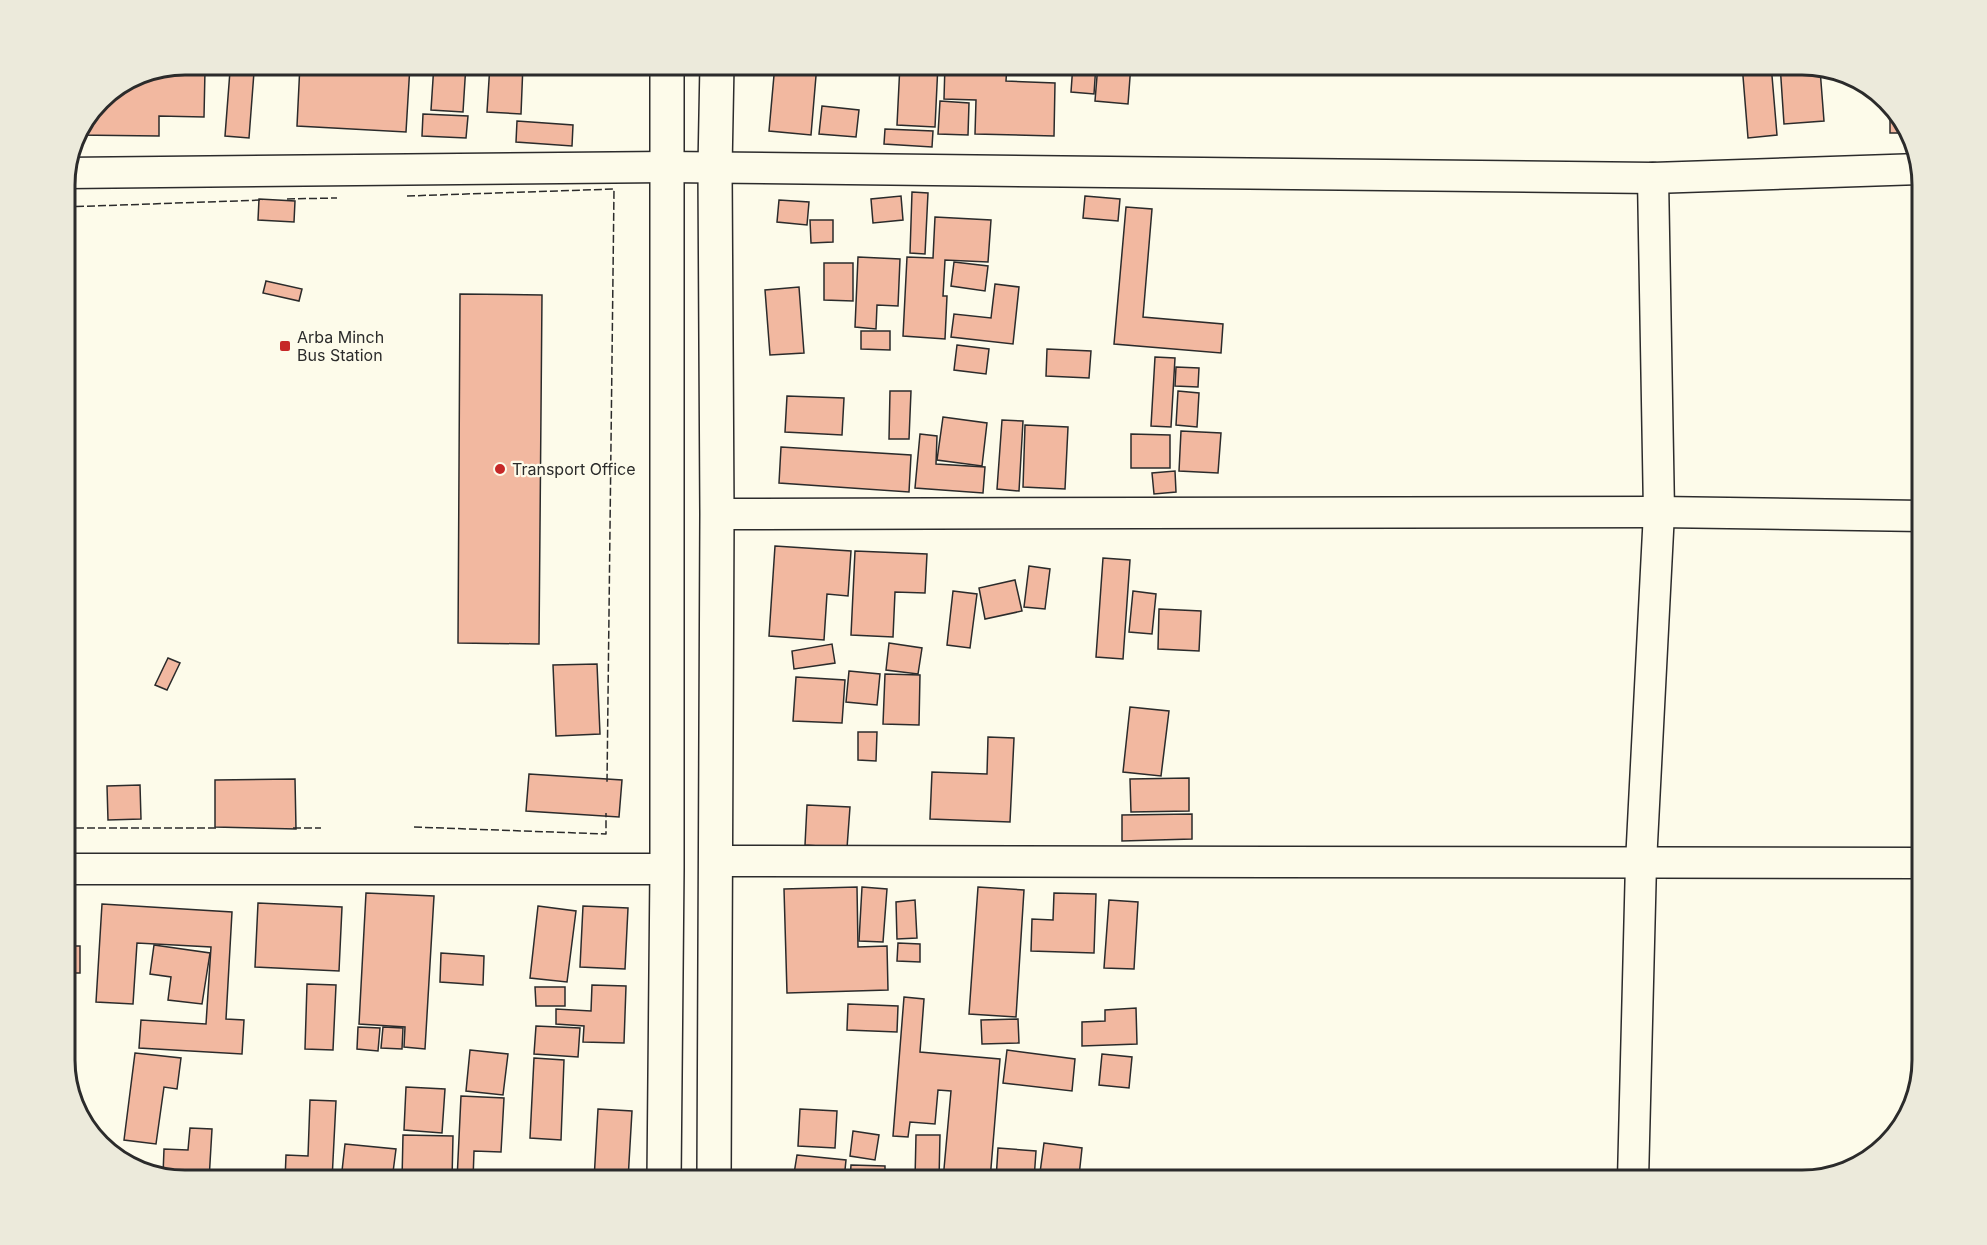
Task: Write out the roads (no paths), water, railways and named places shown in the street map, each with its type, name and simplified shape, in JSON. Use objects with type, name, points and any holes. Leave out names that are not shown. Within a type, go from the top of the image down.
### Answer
[{"type":"main road","points":[[664,1170],[667,869],[668,75]]},
{"type":"main road","points":[[714,1170],[717,75]]},
{"type":"street","points":[[76,173],[666,167],[1653,178],[1911,169]]},
{"type":"street","points":[[1633,1170],[1641,863],[1659,512],[1653,178]]},
{"type":"street","points":[[717,514],[1659,512],[1912,516]]},
{"type":"street","points":[[716,861],[1912,863]]},
{"type":"street","points":[[75,869],[667,869]]},
{"type":"place","name":"Arba Minch Bus Station","points":[[285,346]]},
{"type":"place","name":"Transport Office","points":[[500,469]]}]
